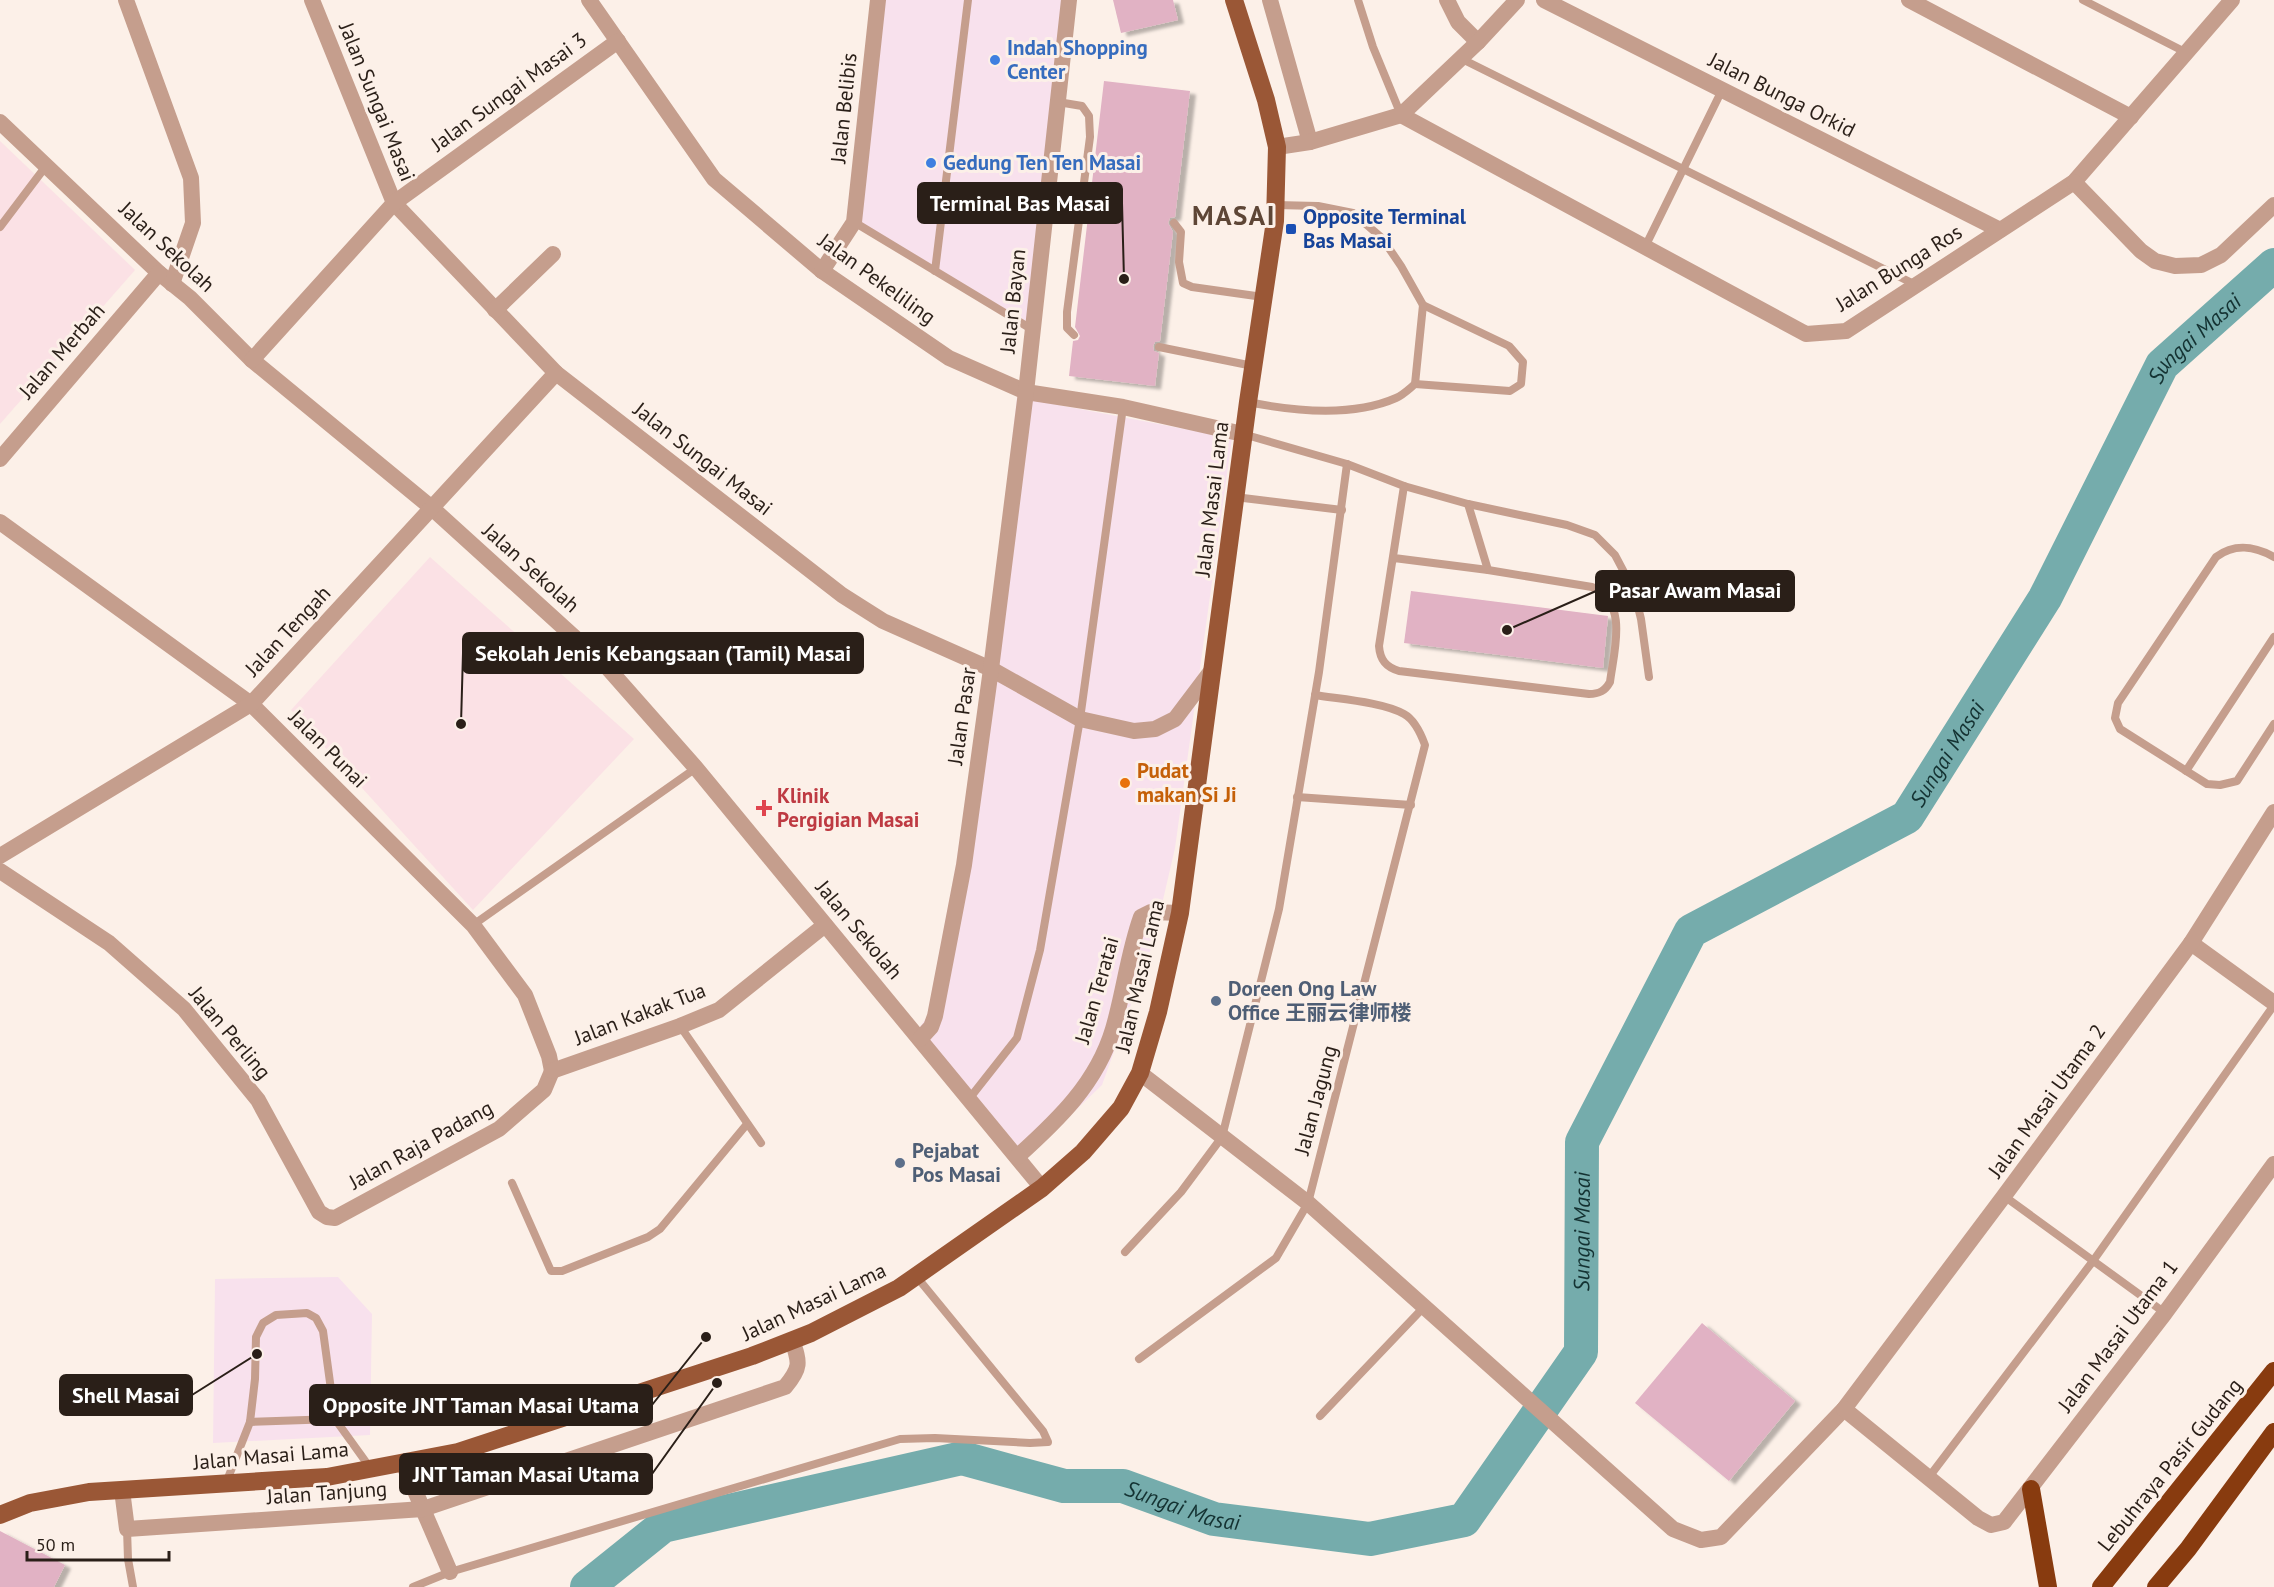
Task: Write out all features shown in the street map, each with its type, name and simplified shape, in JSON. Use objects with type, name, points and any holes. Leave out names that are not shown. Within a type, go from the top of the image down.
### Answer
[{"type":"highway","name":"Lebuhraya Pasir Gudang","points":[[2101,1587],[2274,1371]]},
{"type":"highway","points":[[2156,1587],[2188,1549],[2274,1432]]},
{"type":"highway","points":[[2031,1489],[2048,1587]]},
{"type":"main road","name":"Jalan Masai Lama","points":[[0,1515],[30,1503],[89,1492],[327,1477],[458,1452],[752,1356],[792,1340],[899,1288],[1042,1188],[1083,1152],[1121,1108],[1140,1073],[1158,1012],[1180,913],[1275,205],[1277,147],[1266,100],[1234,0]]},
{"type":"street","points":[[126,0],[190,178],[193,223],[166,278]]},
{"type":"street","name":"Jalan Sungai Masai","points":[[312,0],[394,203],[556,373],[842,595],[883,621],[991,669],[1080,719],[1134,731],[1167,725],[1182,713],[1212,670]]},
{"type":"street","name":"Jalan Pekeliling","points":[[589,0],[714,179],[822,271],[949,358],[1026,392],[1123,407],[1243,434]]},
{"type":"street","name":"Jalan Belibis","points":[[822,271],[854,222],[878,0]]},
{"type":"street","name":"Jalan Bayan","points":[[1026,392],[1069,0]]},
{"type":"street","points":[[1270,0],[1310,142]]},
{"type":"street","points":[[1447,0],[1458,22],[1478,42]]},
{"type":"street","points":[[1277,147],[1310,142],[1401,115],[1478,42],[1517,0]]},
{"type":"street","name":"Jalan Bunga Orkid","points":[[1544,0],[2000,230]]},
{"type":"street","points":[[1909,0],[2131,117]]},
{"type":"street","name":"Jalan Bunga Ros","points":[[1401,115],[1806,334],[1846,331],[2074,182],[2232,0]]},
{"type":"street","name":"Jalan Sungai Masai 3","points":[[252,360],[394,203],[618,41]]},
{"type":"street","name":"Jalan Sekolah","points":[[0,122],[190,298],[252,360],[433,509],[606,666],[696,768],[1042,1188]]},
{"type":"street","points":[[2074,182],[2141,251],[2155,261],[2175,266],[2201,265],[2221,255],[2274,205]]},
{"type":"street","points":[[495,310],[553,254]]},
{"type":"street","name":"Jalan Merbah","points":[[0,459],[166,278]]},
{"type":"street","name":"Jalan Tengah","points":[[0,855],[251,704],[556,373]]},
{"type":"street","name":"Jalan Pasar","points":[[920,1039],[931,1027],[937,1005],[963,865],[991,669],[1026,392]]},
{"type":"street","name":"Jalan Punai","points":[[0,522],[251,704],[473,925],[525,995],[549,1056],[552,1071]]},
{"type":"street","name":"Jalan Masai Utama 2","points":[[1140,1073],[1308,1203],[1673,1529],[1701,1540],[1722,1537],[1844,1409],[2191,943],[2274,812]]},
{"type":"street","name":"Jalan Perling","points":[[0,871],[109,943],[184,1009],[258,1100],[319,1212],[327,1217]]},
{"type":"street","name":"Jalan Teratai","points":[[1017,1157],[1059,1119],[1077,1097],[1103,1055],[1113,1030],[1141,917],[1151,912],[1180,913]]},
{"type":"street","name":"Jalan Kakak Tua","points":[[552,1071],[719,1010],[825,925]]},
{"type":"street","points":[[2191,943],[2274,1004]]},
{"type":"street","name":"Jalan Raja Padang","points":[[327,1217],[335,1218],[499,1129],[544,1090],[552,1071]]},
{"type":"street","name":"Jalan Masai Utama 1","points":[[1929,1477],[1978,1518],[1991,1525],[2004,1522],[2165,1312],[2274,1164]]},
{"type":"street","name":"Jalan Tanjung","points":[[127,1529],[423,1509],[785,1387],[796,1373],[799,1359],[792,1340]]},
{"type":"street","points":[[1844,1409],[1929,1477]]},
{"type":"street","points":[[403,1463],[450,1572]]},
{"type":"street","points":[[122,1490],[127,1529]]},
{"type":"lane","points":[[935,271],[968,0]]},
{"type":"lane","points":[[1358,0],[1373,47],[1401,115]]},
{"type":"lane","points":[[2083,0],[2187,53]]},
{"type":"lane","points":[[1461,58],[1916,285]]},
{"type":"lane","points":[[1645,247],[1722,90]]},
{"type":"lane","points":[[1058,102],[1082,106],[1089,116],[1085,204],[1067,312],[1067,328],[1074,335]]},
{"type":"lane","points":[[0,227],[46,166]]},
{"type":"lane","points":[[1248,402],[1276,408],[1351,410],[1397,398],[1415,384],[1510,391],[1521,384],[1523,362],[1509,346],[1423,305],[1382,238],[1353,213],[1318,206],[1275,205]]},
{"type":"lane","points":[[854,222],[1033,330]]},
{"type":"lane","points":[[1174,223],[1180,232],[1179,262],[1183,283],[1192,287],[1263,297]]},
{"type":"lane","points":[[1415,384],[1423,305]]},
{"type":"lane","points":[[1160,347],[1252,366]]},
{"type":"lane","points":[[969,1099],[1017,1038],[1040,950],[1080,719],[1123,407]]},
{"type":"lane","points":[[1243,434],[1347,464],[1404,486],[1468,504],[1583,530],[1605,544],[1615,555],[1634,591],[1641,619],[1649,677]]},
{"type":"lane","points":[[1125,1252],[1181,1192],[1222,1137],[1279,909],[1315,695],[1347,464]]},
{"type":"lane","points":[[1394,558],[1592,587],[1604,593],[1614,609],[1616,618],[1610,682],[1607,687],[1596,694],[1589,694],[1389,669],[1383,663],[1379,646],[1404,486]]},
{"type":"lane","points":[[1235,497],[1342,510]]},
{"type":"lane","points":[[1468,504],[1488,570]]},
{"type":"lane","points":[[2274,557],[2261,550],[2244,547],[2227,549],[2216,557],[2118,703],[2115,718],[2120,729],[2207,784],[2220,785],[2237,781],[2274,724]]},
{"type":"lane","points":[[2186,771],[2274,637]]},
{"type":"lane","name":"Jalan Jagung","points":[[1139,1359],[1276,1258],[1308,1203],[1425,745],[1418,728],[1405,714],[1377,705],[1315,695]]},
{"type":"lane","points":[[473,925],[696,768]]},
{"type":"lane","points":[[1297,797],[1411,805]]},
{"type":"lane","points":[[1929,1477],[2093,1261],[2274,1004]]},
{"type":"lane","points":[[680,1026],[761,1143]]},
{"type":"lane","points":[[512,1183],[551,1271],[562,1271],[648,1237],[660,1229],[747,1124]]},
{"type":"lane","points":[[2004,1196],[2165,1312]]},
{"type":"lane","points":[[413,1587],[450,1572],[900,1439],[1048,1442],[1043,1431],[916,1276]]},
{"type":"lane","points":[[1320,1416],[1424,1307]]},
{"type":"lane","points":[[225,1484],[250,1422],[255,1379],[256,1337],[263,1323],[276,1315],[307,1313],[316,1318],[322,1331],[335,1419],[371,1469]]},
{"type":"lane","points":[[250,1422],[335,1419]]},
{"type":"lane","points":[[127,1529],[129,1571],[133,1587]]},
{"type":"shaded area","points":[[871,0],[1076,0],[1039,329],[847,214]]},
{"type":"shaded area","points":[[0,141],[135,270],[0,424]]},
{"type":"shaded area","points":[[1017,397],[1232,438],[1175,848],[1153,943],[1102,1085],[1027,1157],[919,1028],[927,1017],[956,865],[990,627]]},
{"type":"shaded area","points":[[430,557],[634,739],[473,910],[291,710]]},
{"type":"shaded area","points":[[338,1277],[372,1314],[370,1435],[213,1443],[215,1279]]},
{"type":"building","points":[[1113,0],[1173,0],[1178,20],[1121,33]]},
{"type":"building","points":[[1104,81],[1190,91],[1175,217],[1170,218],[1168,223],[1173,232],[1160,341],[1155,342],[1153,346],[1154,351],[1159,353],[1155,386],[1069,376],[1073,341],[1078,340],[1080,336],[1075,327]]},
{"type":"building","points":[[1411,591],[1608,616],[1603,668],[1404,643]]},
{"type":"building","points":[[1702,1323],[1795,1401],[1729,1481],[1635,1403]]},
{"type":"building","points":[[0,1531],[65,1565],[54,1587],[0,1587]]},
{"type":"waterway","name":"Sungai Masai","points":[[587,1587],[663,1526],[962,1458],[1064,1486],[1123,1486],[1214,1519],[1370,1539],[1464,1520],[1581,1352],[1582,1142],[1691,931],[1907,817],[2045,598],[2162,365],[2274,265]]},
{"type":"place","name":"Indah Shopping Center","points":[[995,60]]},
{"type":"place","name":"Gedung Ten Ten Masai","points":[[931,163]]},
{"type":"place","name":"Opposite Terminal Bas Masai","points":[[1291,229]]},
{"type":"place","name":"Terminal Bas Masai","points":[[1124,279]]},
{"type":"place","name":"Pasar Awam Masai","points":[[1507,630]]},
{"type":"place","name":"Sekolah Jenis Kebangsaan (Tamil) Masai","points":[[461,724]]},
{"type":"place","name":"Pudat makan Si Ji","points":[[1125,783]]},
{"type":"place","name":"Klinik Pergigian Masai","points":[[764,808]]},
{"type":"place","name":"Doreen Ong Law Office 王丽云律师楼","points":[[1216,1001]]},
{"type":"place","name":"Pejabat Pos Masai","points":[[900,1163]]},
{"type":"place","name":"Opposite JNT Taman Masai Utama","points":[[706,1337]]},
{"type":"place","name":"Shell Masai","points":[[257,1354]]},
{"type":"place","name":"JNT Taman Masai Utama","points":[[717,1383]]},
{"type":"district","name":"MASAI","points":[[1234,216]]}]
